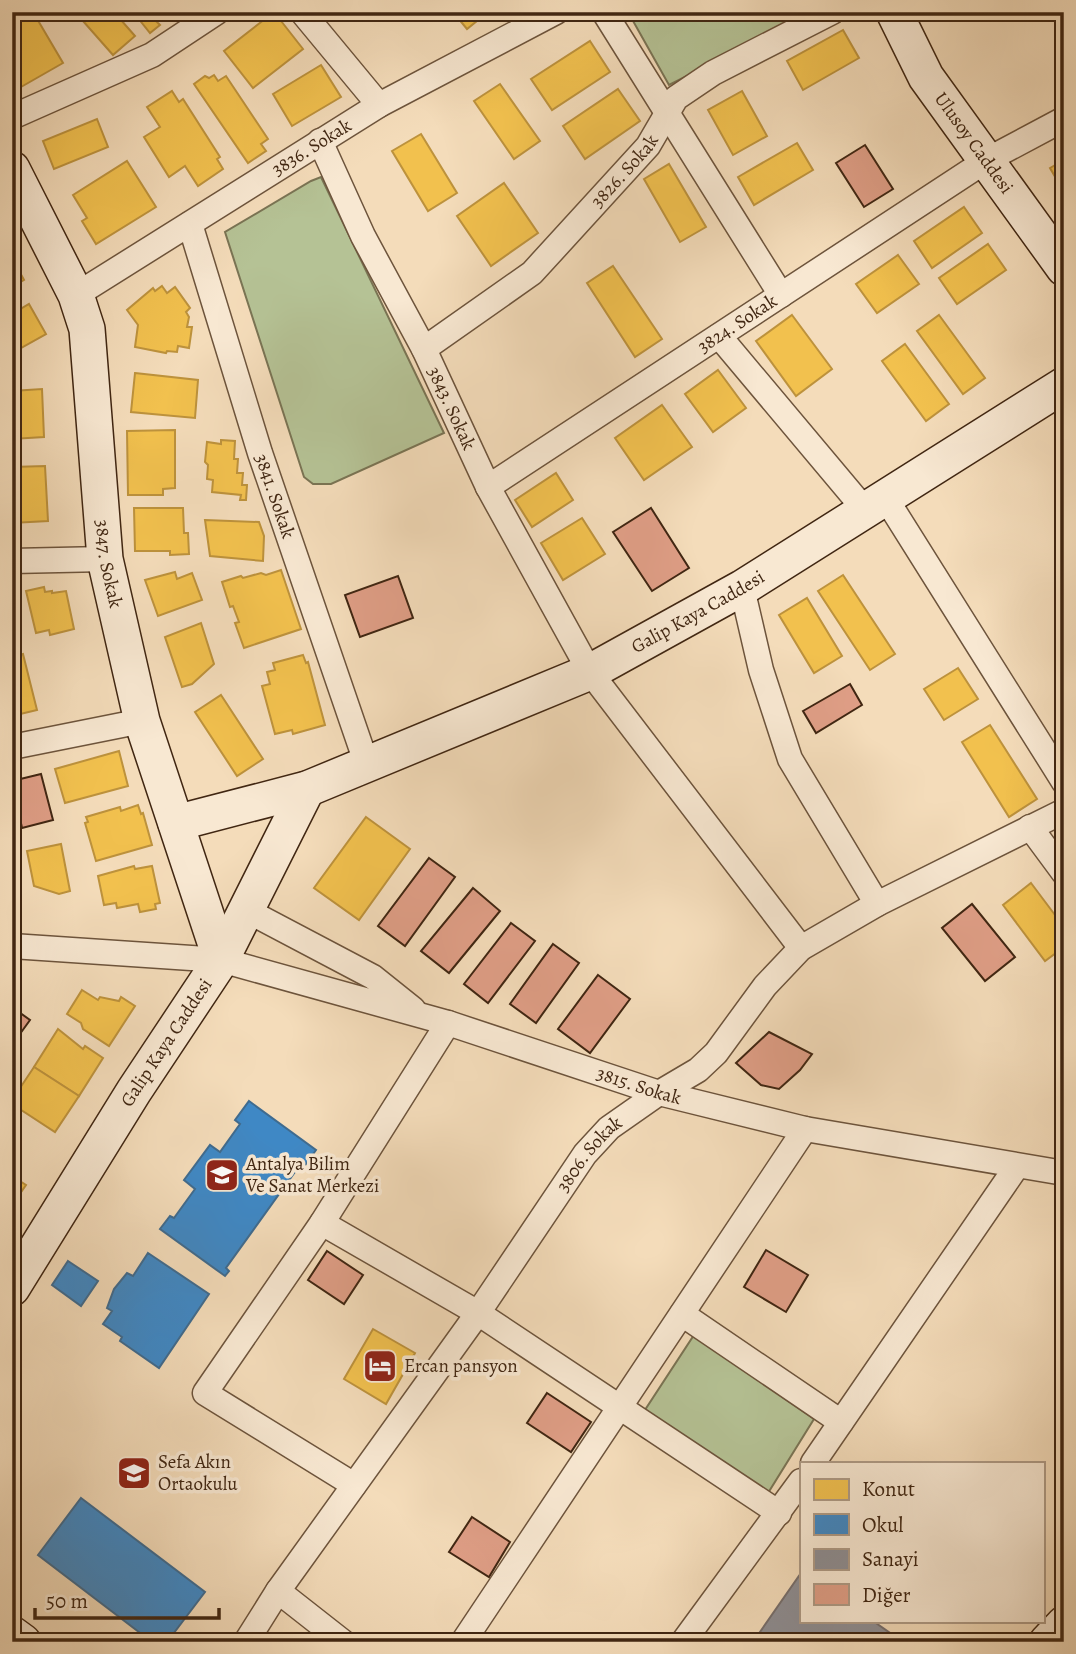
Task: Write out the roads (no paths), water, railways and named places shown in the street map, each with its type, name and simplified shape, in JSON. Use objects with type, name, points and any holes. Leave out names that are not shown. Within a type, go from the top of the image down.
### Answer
[{"type":"street","points":[[12,117],[152,55],[217,12]]},
{"type":"street","points":[[302,12],[379,105]]},
{"type":"street","name":"3836. Sokak","points":[[76,295],[379,105],[556,12]]},
{"type":"street","points":[[604,12],[782,295]]},
{"type":"street","name":"3826. Sokak","points":[[424,349],[532,273],[648,146],[676,98],[703,79],[832,12]]},
{"type":"street","name":"Ulusoy Caddesi","points":[[894,12],[926,77],[1064,268]]},
{"type":"street","name":"3824. Sokak","points":[[488,487],[987,160],[1064,119]]},
{"type":"street","name":"3843. Sokak","points":[[320,141],[363,236],[424,349],[488,487],[590,673],[801,948]]},
{"type":"street","name":"3847. Sokak","points":[[12,169],[76,295],[87,329],[105,559],[142,721],[221,960]]},
{"type":"street","name":"3841. Sokak","points":[[190,224],[260,453],[367,765]]},
{"type":"street","points":[[719,336],[875,504],[1064,782]]},
{"type":"street","name":"Galip Kaya Caddesi","points":[[176,823],[307,789],[590,673],[741,588],[1064,385]]},
{"type":"street","points":[[12,561],[105,559]]},
{"type":"street","points":[[741,588],[761,670],[790,759],[877,904]]},
{"type":"street","points":[[12,747],[142,721]]},
{"type":"street","name":"Galip Kaya Caddesi","points":[[12,1288],[134,1091],[221,960],[307,789]]},
{"type":"street","name":"3806. Sokak","points":[[246,1642],[278,1591],[478,1313],[586,1154],[609,1128],[698,1070],[716,1053],[765,986],[801,948],[877,904],[1064,811]]},
{"type":"street","points":[[1030,827],[1064,873]]},
{"type":"street","points":[[247,910],[373,978],[422,1016]]},
{"type":"street","name":"3815. Sokak","points":[[12,946],[221,960],[448,1023],[659,1093],[805,1129],[1064,1173]]},
{"type":"street","points":[[354,1485],[205,1393],[322,1223],[448,1023]]},
{"type":"street","points":[[464,1642],[805,1129]]},
{"type":"street","points":[[814,1462],[1017,1166]]},
{"type":"street","points":[[322,1223],[478,1313],[779,1513]]},
{"type":"street","points":[[682,1314],[841,1422]]},
{"type":"street","points":[[683,1642],[800,1482]]},
{"type":"street","points":[[278,1591],[343,1642]]},
{"type":"street","points":[[1047,1642],[1064,1623]]},
{"type":"street","points":[[12,1634],[23,1642]]},
{"type":"place","name":"Antalya Bilim Ve Sanat Merkezi","points":[[222,1175]]},
{"type":"place","name":"Ercan pansyon","points":[[380,1366]]},
{"type":"place","name":"Sefa Akın Ortaokulu","points":[[134,1473]]}]
